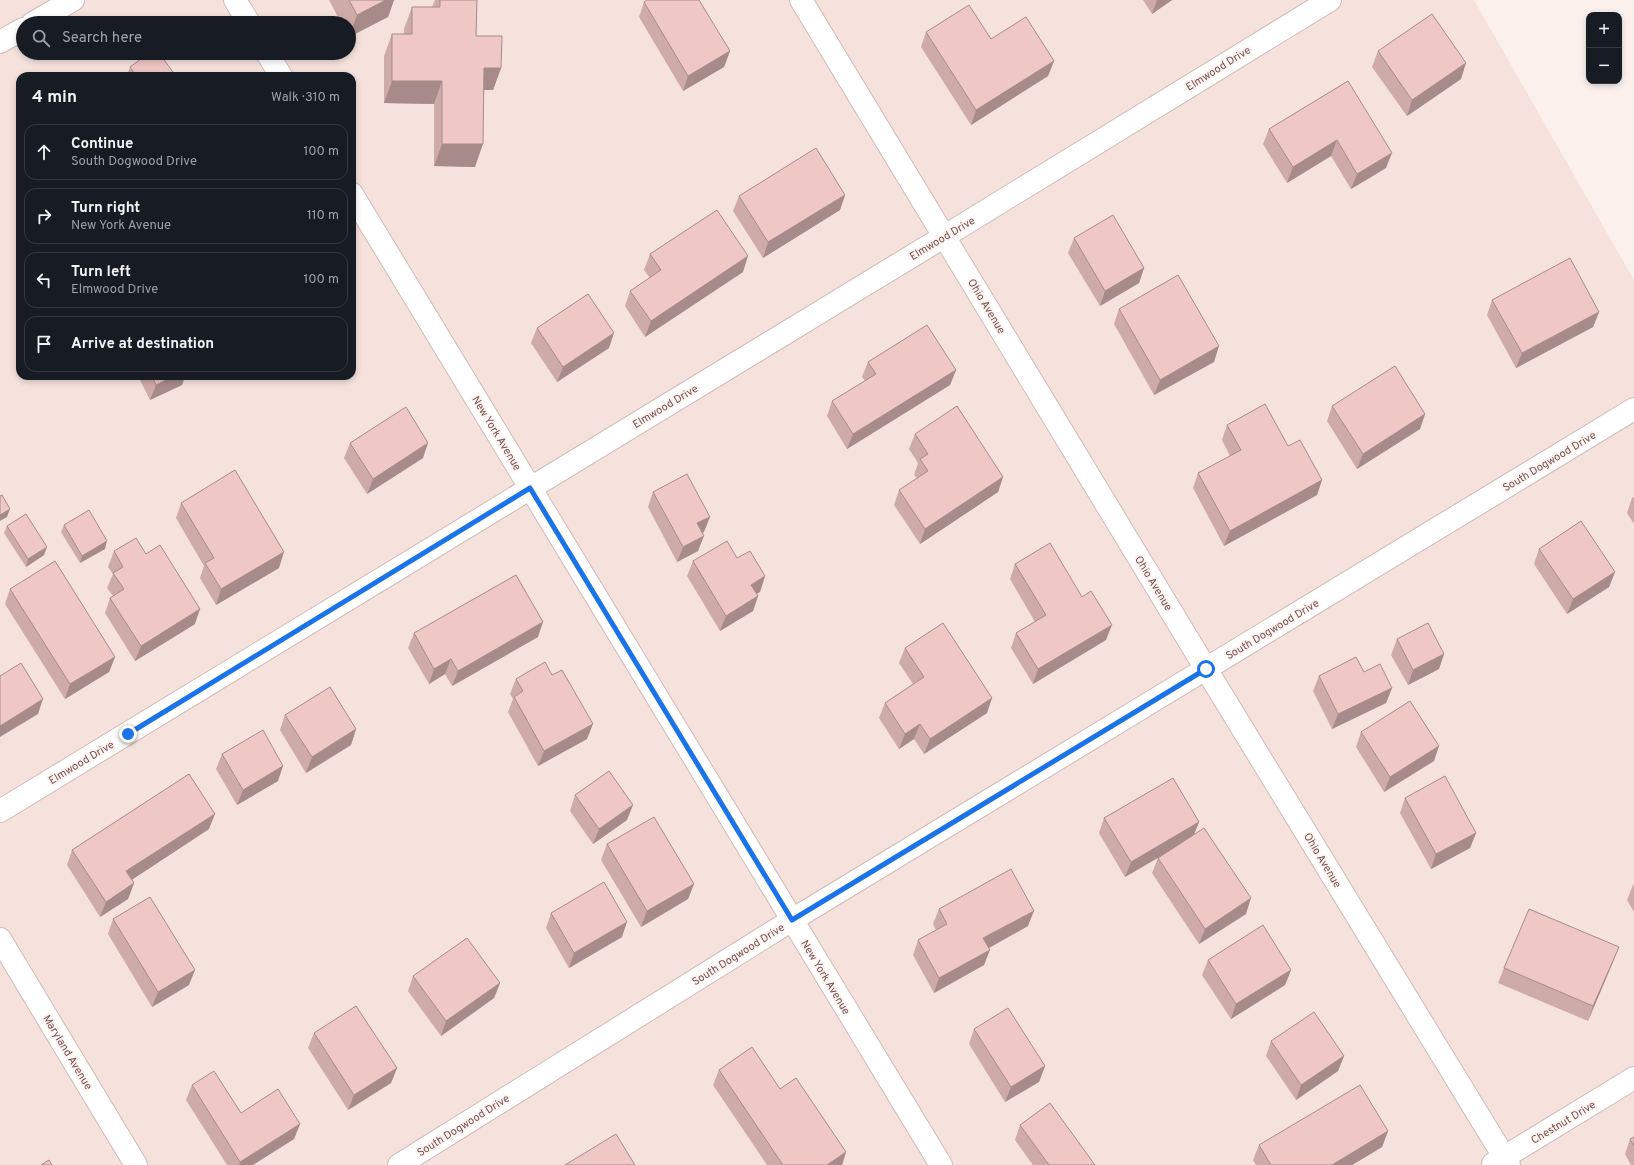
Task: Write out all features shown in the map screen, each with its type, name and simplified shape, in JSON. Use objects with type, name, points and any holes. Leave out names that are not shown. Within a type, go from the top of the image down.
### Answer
[{"type":"street","points":[[45,16],[73,0]]},
{"type":"street","points":[[235,0],[245,16]]},
{"type":"street","name":"Ohio Avenue","points":[[801,0],[945,236],[1502,1162]]},
{"type":"street","name":"Elmwood Drive","points":[[0,811],[1330,0]]},
{"type":"street","points":[[0,42],[16,32]]},
{"type":"street","points":[[271,60],[279,72]]},
{"type":"street","name":"New York Avenue","points":[[356,201],[941,1165]]},
{"type":"street","name":"South Dogwood Drive","points":[[399,1165],[792,920],[1634,410]]},
{"type":"street","name":"Maryland Avenue","points":[[0,940],[136,1165]]},
{"type":"street","name":"Chestnut Drive","points":[[1502,1162],[1634,1078]]},
{"type":"shaded area","points":[[0,0],[1474,0],[1634,280],[1634,1165],[0,1165]]},
{"type":"building","points":[[349,0],[386,0],[357,15]]},
{"type":"building","points":[[440,0],[477,0],[476,36],[502,36],[501,68],[484,68],[483,144],[442,144],[442,81],[392,81],[392,34],[412,34],[412,7],[440,7]]},
{"type":"building","points":[[647,0],[699,0],[730,51],[688,76],[644,2]]},
{"type":"building","points":[[969,5],[991,39],[1026,17],[1054,61],[976,110],[926,32]]},
{"type":"building","points":[[1432,14],[1466,63],[1412,100],[1378,51]]},
{"type":"building","points":[[140,60],[164,60],[173,72],[133,72],[130,67]]},
{"type":"building","points":[[1348,81],[1392,153],[1357,174],[1337,140],[1293,167],[1269,129]]},
{"type":"building","points":[[816,148],[845,195],[768,242],[739,196]]},
{"type":"building","points":[[717,210],[748,256],[651,321],[630,291],[661,270],[650,254]]},
{"type":"building","points":[[1113,215],[1144,268],[1105,291],[1074,238]]},
{"type":"building","points":[[1570,258],[1599,312],[1522,353],[1492,300]]},
{"type":"building","points":[[1178,275],[1219,346],[1160,380],[1119,309]]},
{"type":"building","points":[[588,294],[614,333],[563,367],[537,328]]},
{"type":"building","points":[[927,325],[956,370],[853,434],[832,401],[876,374],[868,362]]},
{"type":"building","points":[[1395,366],[1425,414],[1363,454],[1332,406]]},
{"type":"building","points":[[154,380],[166,380],[156,385]]},
{"type":"building","points":[[1265,404],[1288,446],[1300,440],[1322,480],[1230,531],[1198,473],[1241,450],[1227,425]]},
{"type":"building","points":[[957,406],[1003,477],[925,529],[899,490],[928,471],[920,459],[928,454],[915,434]]},
{"type":"building","points":[[406,407],[428,443],[373,479],[350,443]]},
{"type":"building","points":[[235,470],[284,552],[221,589],[205,563],[214,558],[181,503]]},
{"type":"building","points":[[687,474],[710,517],[697,523],[704,536],[683,547],[653,492]]},
{"type":"building","points":[[2,495],[10,509],[0,515],[0,496]]},
{"type":"building","points":[[89,510],[107,541],[82,556],[64,525]]},
{"type":"building","points":[[26,514],[47,547],[28,559],[7,526]]},
{"type":"building","points":[[1581,521],[1615,572],[1573,599],[1539,549]]},
{"type":"building","points":[[136,538],[146,554],[160,545],[200,609],[141,646],[110,598],[124,589],[113,573],[123,567],[114,551]]},
{"type":"building","points":[[727,541],[737,558],[750,551],[765,576],[751,585],[758,596],[726,616],[693,561]]},
{"type":"building","points":[[1050,543],[1082,597],[1091,591],[1112,625],[1038,669],[1016,633],[1046,615],[1015,564]]},
{"type":"building","points":[[55,561],[115,657],[70,684],[10,589]]},
{"type":"building","points":[[516,575],[543,622],[458,671],[451,659],[434,669],[414,633]]},
{"type":"building","points":[[943,623],[992,698],[930,739],[920,724],[905,734],[885,703],[924,677],[905,648]]},
{"type":"building","points":[[1428,623],[1444,654],[1413,670],[1397,639]]},
{"type":"building","points":[[1356,657],[1364,672],[1380,664],[1392,688],[1338,714],[1319,676]]},
{"type":"building","points":[[545,662],[552,675],[562,670],[593,724],[544,751],[514,697],[523,691],[516,679]]},
{"type":"building","points":[[21,663],[43,699],[0,726],[0,676]]},
{"type":"building","points":[[330,687],[356,729],[312,757],[285,715]]},
{"type":"building","points":[[1410,701],[1439,746],[1390,777],[1361,732]]},
{"type":"building","points":[[263,730],[283,766],[243,790],[222,754]]},
{"type":"building","points":[[609,771],[633,805],[599,829],[575,795]]},
{"type":"building","points":[[189,774],[215,814],[126,871],[134,883],[106,902],[72,850]]},
{"type":"building","points":[[1445,776],[1476,833],[1436,854],[1405,798]]},
{"type":"building","points":[[1173,778],[1199,822],[1131,862],[1104,818]]},
{"type":"building","points":[[654,817],[694,884],[647,911],[607,844]]},
{"type":"building","points":[[1204,828],[1251,898],[1205,929],[1158,858]]},
{"type":"building","points":[[1011,869],[1034,911],[983,938],[990,950],[939,978],[918,940],[947,924],[939,909]]},
{"type":"building","points":[[604,882],[627,922],[574,953],[551,913]]},
{"type":"building","points":[[150,897],[195,970],[158,992],[113,919]]},
{"type":"building","points":[[1529,909],[1619,947],[1593,1006],[1504,968]]},
{"type":"building","points":[[1263,925],[1291,970],[1236,1004],[1208,960]]},
{"type":"building","points":[[467,938],[500,983],[446,1021],[413,976]]},
{"type":"building","points":[[356,1006],[397,1068],[354,1095],[314,1033]]},
{"type":"building","points":[[1008,1008],[1045,1066],[1011,1087],[974,1029]]},
{"type":"building","points":[[1314,1012],[1344,1056],[1301,1085],[1271,1041]]},
{"type":"building","points":[[752,1047],[780,1089],[796,1078],[846,1152],[827,1165],[783,1165],[719,1070]]},
{"type":"building","points":[[214,1071],[241,1113],[278,1089],[300,1124],[240,1162],[192,1085]]},
{"type":"building","points":[[1360,1085],[1388,1131],[1332,1165],[1271,1165],[1259,1145]]},
{"type":"building","points":[[1050,1103],[1095,1165],[1049,1165],[1020,1125]]},
{"type":"building","points":[[616,1134],[635,1165],[565,1165]]},
{"type":"building","points":[[1634,1137],[1634,1146],[1630,1139]]},
{"type":"building","points":[[49,1160],[52,1165],[41,1165]]},
{"type":"route","points":[[128,734],[530,488],[792,920],[1206,669]]}]
